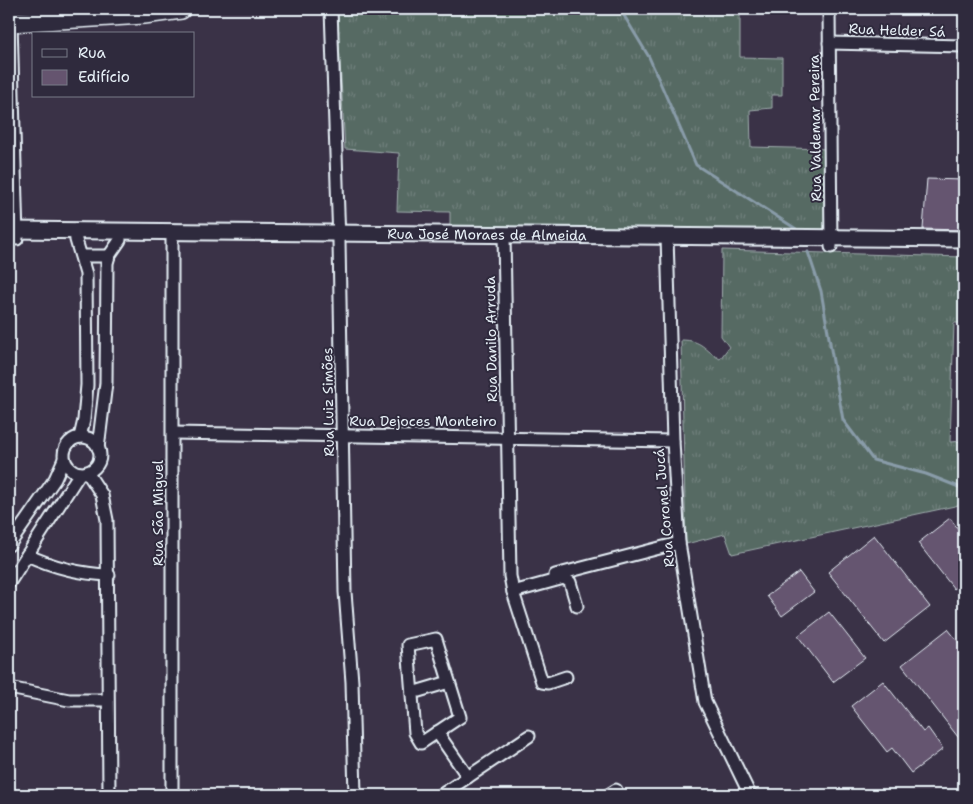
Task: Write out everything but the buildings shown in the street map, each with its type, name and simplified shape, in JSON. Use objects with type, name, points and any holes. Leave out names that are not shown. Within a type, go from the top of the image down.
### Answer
[{"type":"highway","points":[[10,22],[144,14],[181,9]]},
{"type":"street","name":"Rua Luiz Simões","points":[[331,9],[339,237],[345,592],[352,682],[355,795]]},
{"type":"street","name":"Rua Valdemar Pereira","points":[[829,9],[832,242]]},
{"type":"street","points":[[10,22],[13,235]]},
{"type":"street","name":"Rua Helder Sá","points":[[830,43],[964,46]]},
{"type":"street","name":"Rua José Moraes de Almeida","points":[[13,235],[915,243],[964,248]]},
{"type":"street","points":[[75,235],[86,274],[87,364],[84,420],[80,437]]},
{"type":"street","name":"Rua José Moraes de Almeida","points":[[75,235],[120,240],[173,235]]},
{"type":"street","name":"Rua São Miguel","points":[[172,795],[173,235]]},
{"type":"street","name":"Rua Danilo Arruda","points":[[504,239],[512,589],[542,682],[548,683],[566,677]]},
{"type":"street","name":"Rua José Moraes de Almeida","points":[[915,243],[964,239]]},
{"type":"street","points":[[9,583],[84,473],[98,462],[106,364],[106,273],[109,256],[120,240]]},
{"type":"street","name":"Rua Coronel Jucá","points":[[667,240],[673,441],[679,543],[705,702],[750,795]]},
{"type":"street","points":[[82,256],[109,256]]},
{"type":"street","points":[[87,319],[107,319]]},
{"type":"street","points":[[87,364],[106,364]]},
{"type":"street","name":"Rua Dejoces Monteiro","points":[[173,433],[673,441]]},
{"type":"street","points":[[9,545],[55,479],[64,459],[67,445],[80,437],[87,438],[98,448]]},
{"type":"street","points":[[64,459],[73,471],[84,473],[102,495],[106,510],[109,575],[108,795]]},
{"type":"street","points":[[512,589],[679,543]]},
{"type":"street","points":[[27,555],[44,563],[82,574],[109,575]]},
{"type":"street","points":[[512,589],[564,578],[570,582],[577,606]]},
{"type":"street","points":[[436,639],[449,682],[460,717],[421,743],[415,734],[408,645],[436,639]]},
{"type":"street","points":[[412,693],[449,682]]},
{"type":"street","points":[[9,688],[69,700],[107,700]]},
{"type":"street","points":[[437,732],[468,778]]},
{"type":"street","points":[[441,795],[529,736]]},
{"type":"green space","points":[[337,9],[740,9],[740,57],[782,58],[782,95],[772,95],[772,108],[750,110],[751,147],[828,149],[830,236],[450,230],[450,212],[397,211],[399,153],[345,149]]},
{"type":"green space","points":[[722,250],[964,257],[964,323],[954,323],[950,442],[964,441],[964,504],[732,554],[725,534],[686,544],[681,340],[688,340],[699,344],[720,359],[729,347],[721,336]]},
{"type":"waterway","points":[[620,9],[649,57],[696,165],[801,232]]},
{"type":"waterway","points":[[808,252],[821,291],[843,420],[873,460],[926,474],[964,489]]}]
